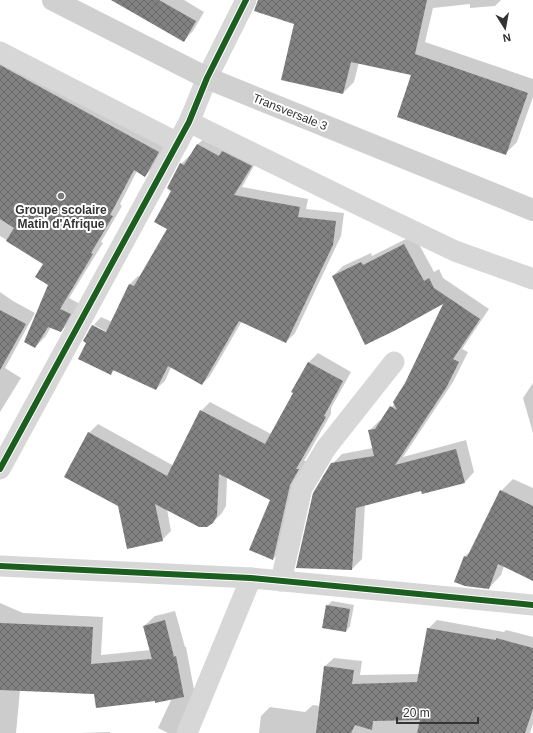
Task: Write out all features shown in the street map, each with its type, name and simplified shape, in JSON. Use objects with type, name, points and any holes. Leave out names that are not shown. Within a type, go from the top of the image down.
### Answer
[{"type":"main road","name":"Transversale 3","points":[[53,0],[207,78],[533,210]]},
{"type":"street","points":[[0,469],[178,143],[189,122],[207,78],[246,0]]},
{"type":"street","points":[[0,52],[178,143]]},
{"type":"street","points":[[189,122],[455,251],[533,279]]},
{"type":"street","points":[[281,581],[302,488],[326,448],[394,362]]},
{"type":"street","points":[[0,566],[250,578],[533,605]]},
{"type":"street","points":[[187,733],[250,578]]},
{"type":"building","points":[[111,0],[159,0],[196,21],[184,42]]},
{"type":"building","points":[[258,0],[427,0],[415,54],[528,93],[506,155],[397,117],[411,75],[351,62],[343,94],[281,80],[294,24],[254,11]]},
{"type":"building","points":[[0,65],[159,152],[145,177],[134,170],[110,215],[113,216],[91,253],[93,254],[60,309],[71,314],[61,332],[48,327],[35,348],[24,342],[48,285],[35,277],[43,264],[6,241],[14,228],[0,219]]},
{"type":"building","points":[[197,144],[219,156],[222,151],[252,166],[234,195],[300,207],[298,217],[336,221],[333,245],[286,343],[239,321],[202,385],[168,366],[156,390],[113,370],[111,375],[78,359],[86,343],[83,341],[92,325],[106,332],[129,284],[134,286],[167,229],[154,222],[171,191],[167,188],[180,163],[184,165]]},
{"type":"building","points":[[404,244],[424,281],[429,278],[434,288],[480,319],[453,359],[459,362],[446,388],[395,465],[456,449],[465,483],[422,494],[421,491],[356,508],[352,570],[296,568],[313,493],[331,463],[374,456],[368,430],[375,429],[390,406],[397,410],[393,402],[405,383],[443,304],[365,345],[332,276],[361,262],[363,265]]},
{"type":"building","points":[[0,310],[26,324],[0,370]]},
{"type":"building","points":[[308,362],[343,381],[324,416],[326,417],[296,469],[299,469],[290,485],[273,560],[249,550],[270,500],[219,474],[217,516],[213,523],[207,527],[199,527],[155,504],[163,541],[127,549],[118,506],[64,477],[88,432],[167,476],[200,410],[265,444]]},
{"type":"building","points":[[500,490],[533,506],[533,581],[498,564],[489,589],[465,586],[454,582],[464,556],[467,557]]},
{"type":"building","points":[[326,605],[350,609],[346,632],[322,628]]},
{"type":"building","points":[[165,620],[174,657],[176,656],[184,697],[155,703],[155,701],[96,708],[94,694],[0,690],[0,623],[93,627],[91,664],[152,659],[143,626]]},
{"type":"building","points":[[427,628],[496,640],[496,638],[533,648],[533,709],[525,733],[417,733],[420,720],[373,721],[372,730],[355,725],[351,733],[316,733],[324,666],[354,670],[352,684],[417,682]]},
{"type":"cycle path","points":[[0,469],[189,122],[207,78],[246,0]]},
{"type":"cycle path","points":[[0,566],[251,578],[533,605]]},
{"type":"place","name":"Groupe scolaire Matin d'Afrique","points":[[61,196]]}]
